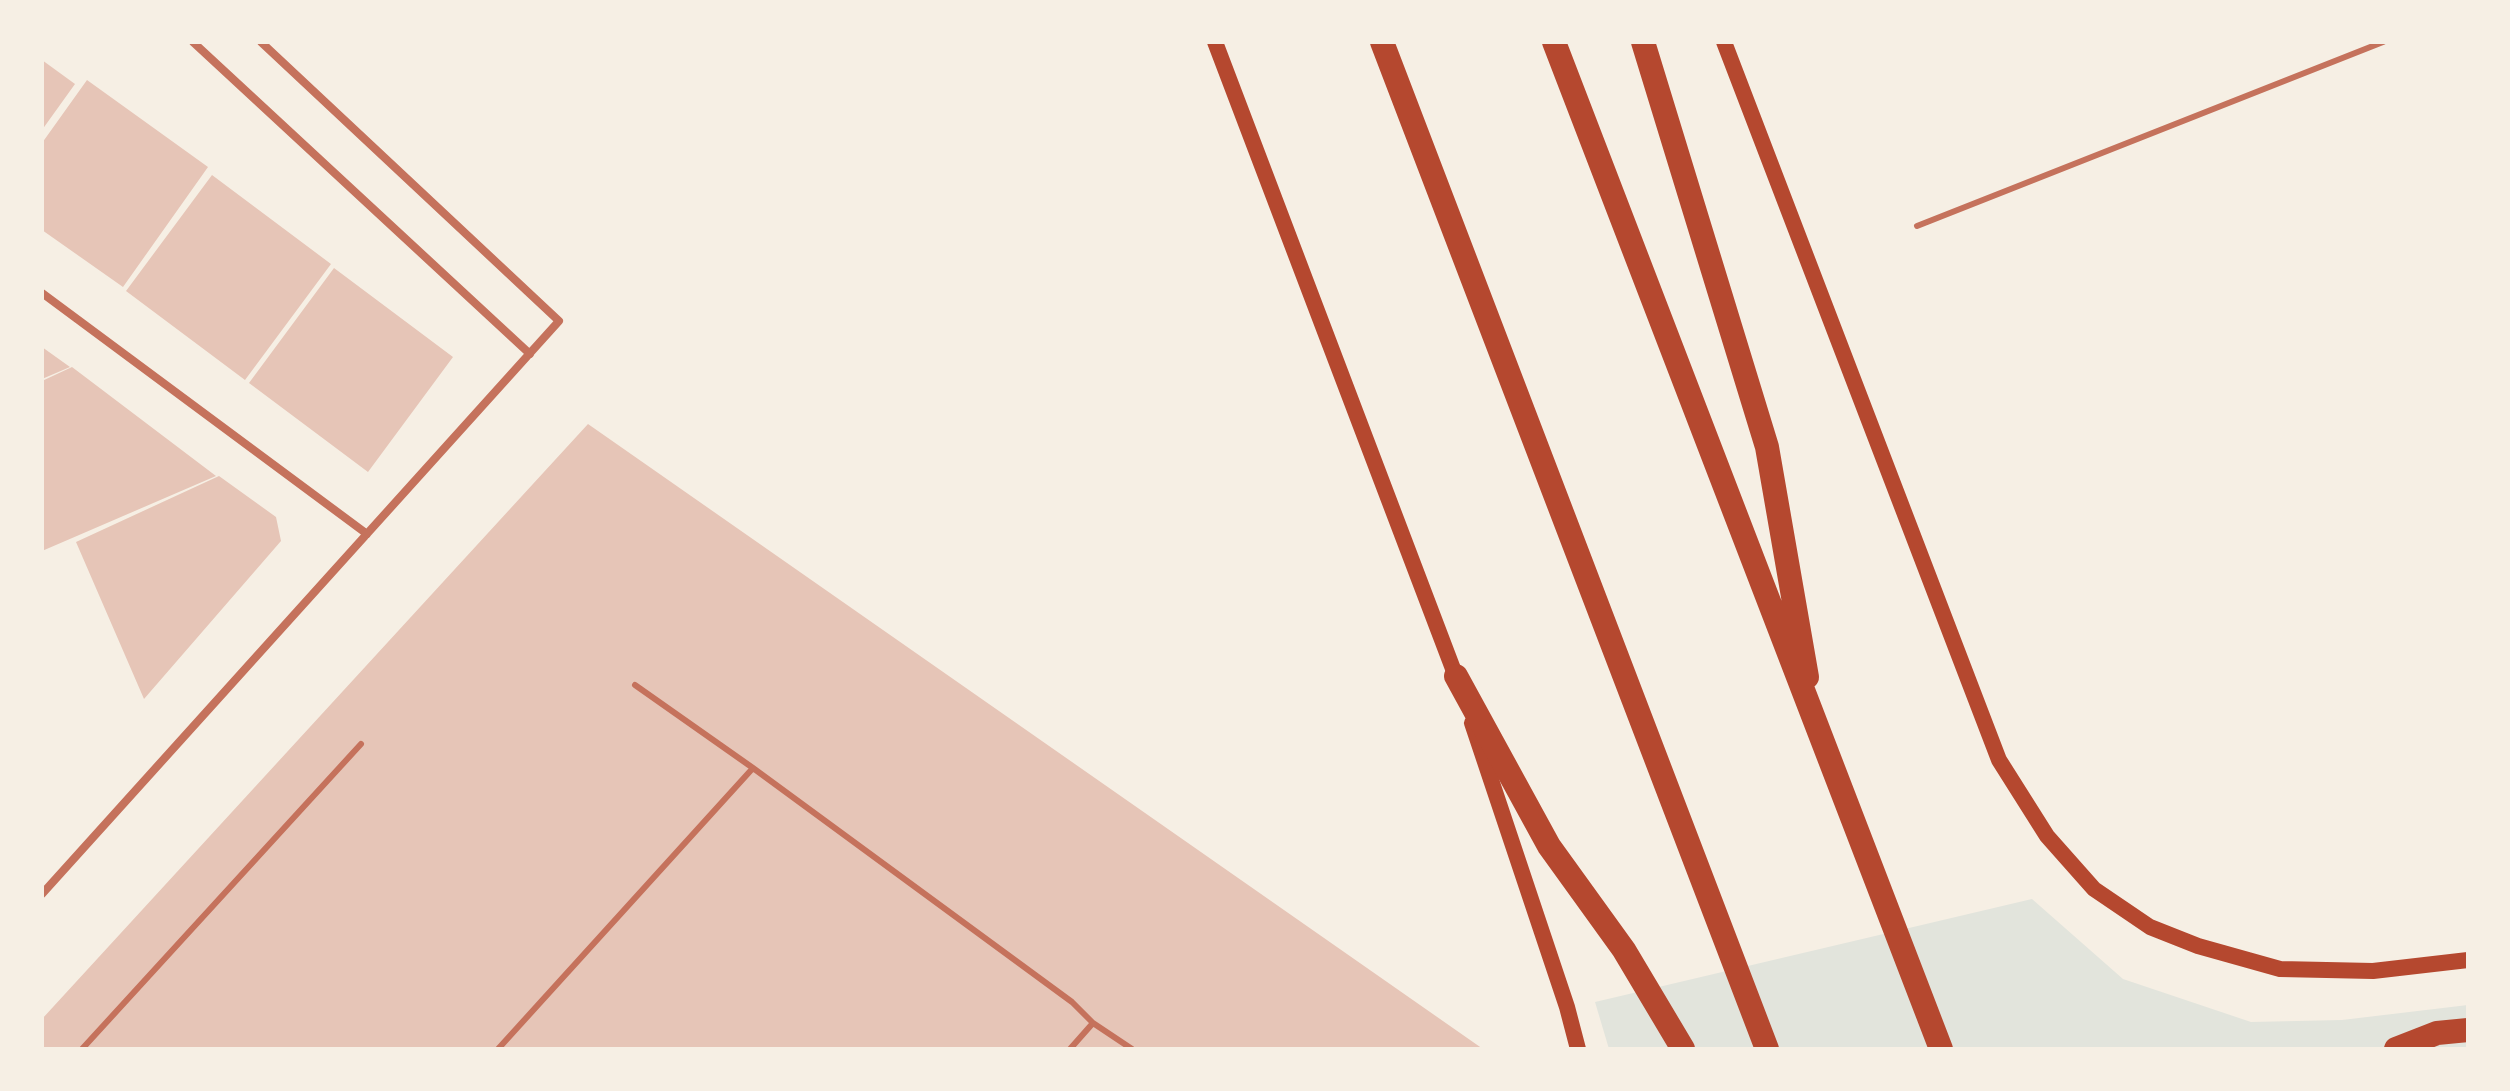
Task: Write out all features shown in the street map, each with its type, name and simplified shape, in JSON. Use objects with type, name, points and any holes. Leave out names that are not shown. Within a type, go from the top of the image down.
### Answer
[{"type":"highway","points":[[1382,42],[1767,1049]]},
{"type":"highway","points":[[1554,42],[1816,731],[1941,1049]]},
{"type":"highway","points":[[1643,42],[1767,447],[1816,731]]},
{"type":"highway","points":[[1456,676],[1549,846],[1624,950],[1683,1049]]},
{"type":"highway","points":[[2396,1049],[2437,1033],[2468,1030]]},
{"type":"main road","points":[[1215,42],[1456,676],[1567,1007],[1578,1049]]},
{"type":"main road","points":[[1724,42],[1999,760],[2047,836],[2094,889],[2150,927],[2198,946],[2280,969],[2373,971],[2468,960]]},
{"type":"street","points":[[193,42],[530,354]]},
{"type":"street","points":[[42,894],[559,321],[261,42]]},
{"type":"street","points":[[42,293],[367,534]]},
{"type":"lane","points":[[1917,226],[2383,42]]},
{"type":"lane","points":[[635,685],[753,768],[1132,1049]]},
{"type":"lane","points":[[82,1049],[361,744]]},
{"type":"lane","points":[[498,1049],[753,768]]},
{"type":"lane","points":[[1070,1049],[1093,1023]]},
{"type":"shaded area","points":[[2032,899],[2123,979],[2251,1022],[2342,1020],[2468,1005],[2468,1049],[1609,1049],[1595,1002]]},
{"type":"building","points":[[42,60],[75,84],[42,130]]},
{"type":"building","points":[[87,80],[208,167],[123,287],[42,230],[42,143]]},
{"type":"building","points":[[212,175],[331,264],[245,380],[126,291]]},
{"type":"building","points":[[334,268],[453,357],[368,472],[249,383]]},
{"type":"building","points":[[42,347],[70,367],[42,379]]},
{"type":"building","points":[[72,367],[216,476],[42,551],[42,381]]},
{"type":"building","points":[[588,424],[1483,1049],[42,1049],[42,1019]]},
{"type":"building","points":[[219,476],[276,517],[281,541],[144,699],[76,542]]}]
